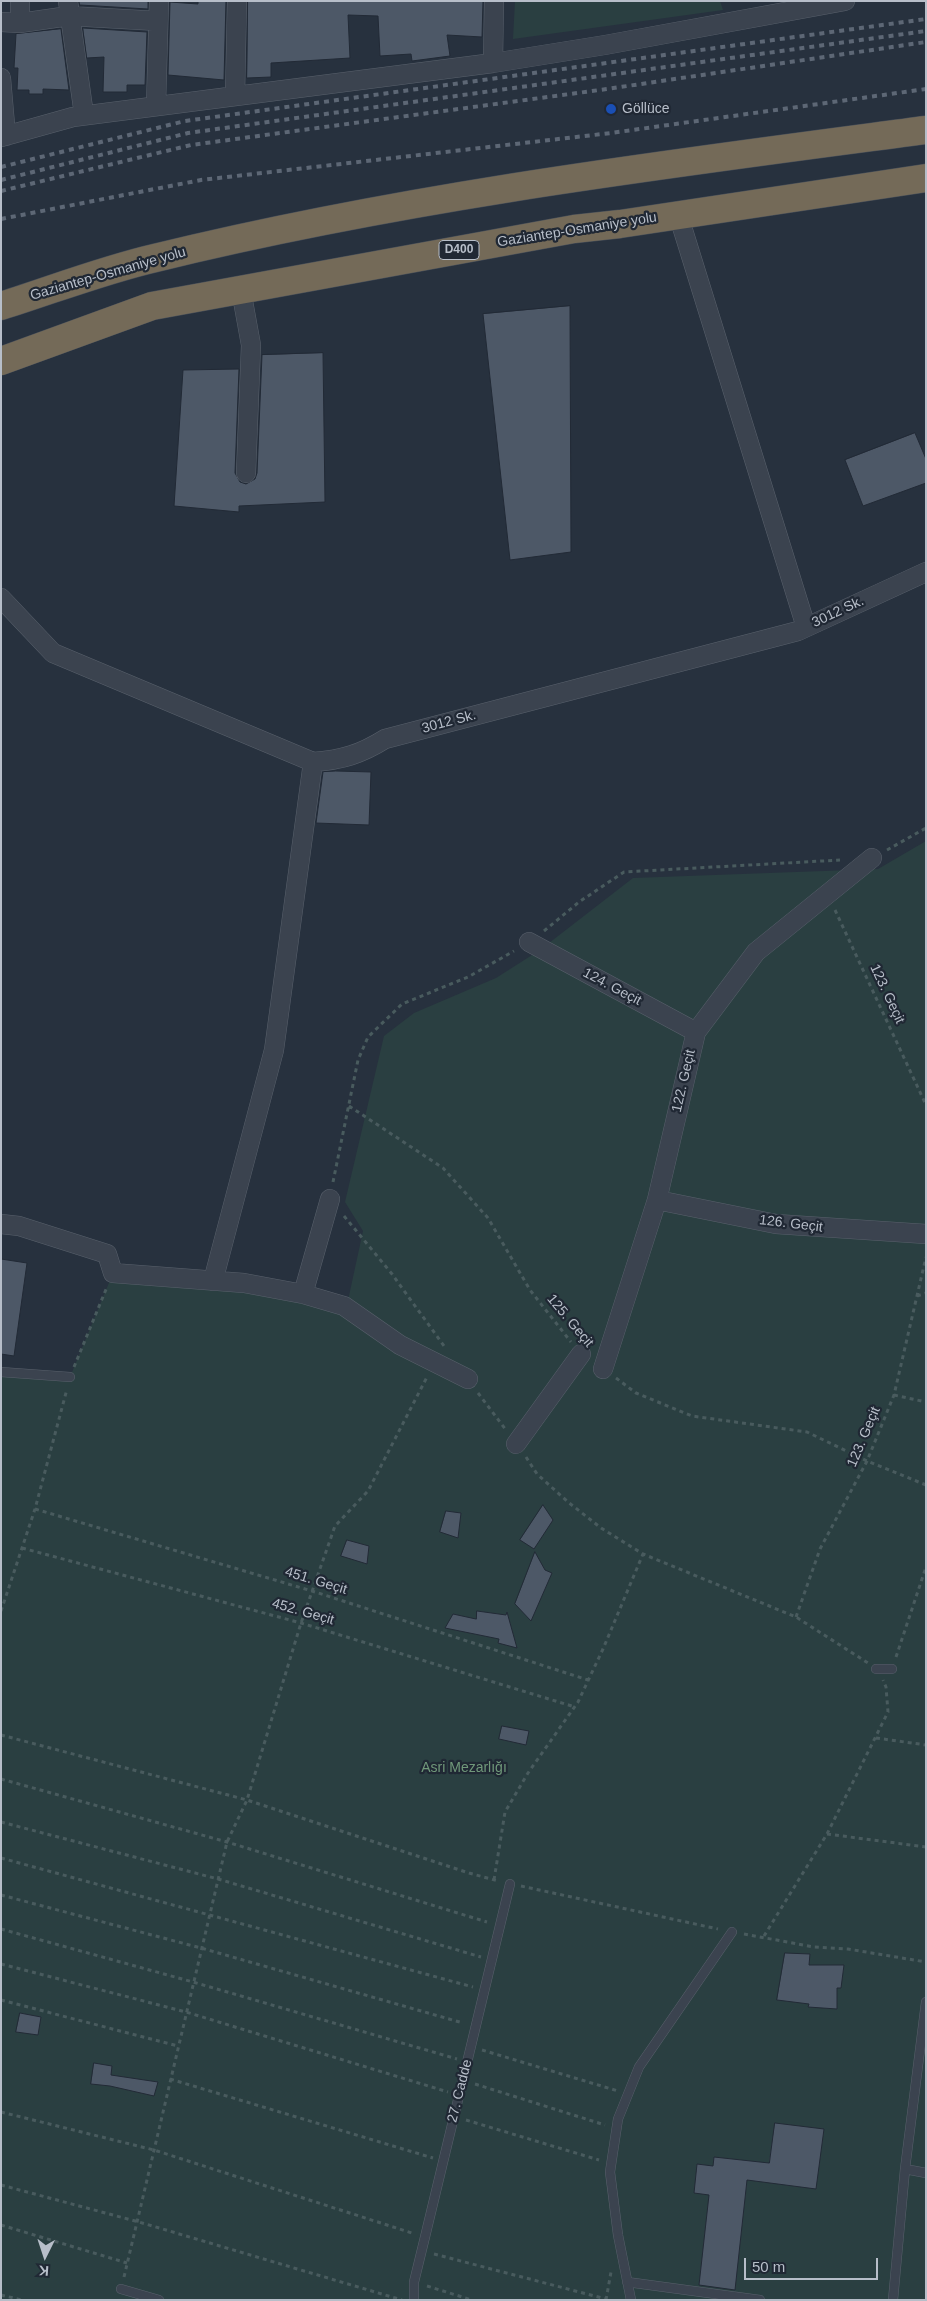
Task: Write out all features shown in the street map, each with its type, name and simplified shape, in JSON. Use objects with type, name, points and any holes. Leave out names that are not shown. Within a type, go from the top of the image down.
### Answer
[{"type":"highway","name":"Gaziantep-Osmaniye yolu","points":[[1,306],[153,258],[354,214],[664,164],[926,130]]},
{"type":"highway","name":"Gaziantep-Osmaniye yolu","points":[[1,361],[152,306],[574,229],[620,224],[926,178]]},
{"type":"street","points":[[10,23],[20,1]]},
{"type":"street","points":[[156,106],[159,1]]},
{"type":"street","points":[[235,96],[237,1]]},
{"type":"street","points":[[493,62],[494,1]]},
{"type":"street","points":[[1,78],[3,127],[605,46],[845,1]]},
{"type":"street","points":[[10,23],[69,9],[158,21]]},
{"type":"street","points":[[69,9],[84,115]]},
{"type":"street","points":[[678,214],[806,628]]},
{"type":"street","points":[[241,290],[251,345],[246,473]]},
{"type":"street","name":"3012 Sk.","points":[[1,598],[53,653],[313,762],[340,760],[370,748],[385,739],[806,628],[926,572]]},
{"type":"street","points":[[214,1281],[274,1050],[313,762]]},
{"type":"street","name":"122. Geçit","points":[[602,1369],[657,1200],[696,1032],[756,952],[872,858]]},
{"type":"street","name":"124. Geçit","points":[[529,942],[696,1032]]},
{"type":"street","points":[[303,1294],[330,1199]]},
{"type":"street","name":"126. Geçit","points":[[657,1200],[776,1224],[926,1234]]},
{"type":"street","points":[[1,1224],[19,1226],[106,1254],[113,1273],[244,1283],[303,1294],[344,1306],[400,1345],[468,1379]]},
{"type":"street","points":[[516,1444],[581,1354]]},
{"type":"lane","points":[[1,1372],[70,1377]]},
{"type":"lane","points":[[876,1669],[892,1669]]},
{"type":"lane","name":"27. Cadde","points":[[414,2300],[414,2282],[510,1884]]},
{"type":"lane","points":[[631,2300],[618,2235],[610,2172],[618,2118],[639,2067],[732,1932]]},
{"type":"lane","points":[[893,2300],[905,2169],[926,2002]]},
{"type":"lane","points":[[905,2169],[926,2173]]},
{"type":"lane","points":[[627,2282],[760,2300]]},
{"type":"lane","points":[[121,2289],[158,2300]]},
{"type":"path","name":"123. Geçit","points":[[827,893],[926,1105]]},
{"type":"path","name":"125. Geçit","points":[[349,1106],[443,1168],[488,1218],[530,1290],[581,1354]]},
{"type":"path","points":[[355,1229],[392,1274],[444,1347]]},
{"type":"path","name":"123. Geçit","points":[[796,1617],[820,1549],[867,1461],[894,1395],[926,1257]]},
{"type":"path","points":[[1,1611],[35,1509],[70,1377],[113,1273]]},
{"type":"path","points":[[917,1296],[926,1293]]},
{"type":"path","points":[[121,2289],[139,2222],[170,2080],[227,1842],[247,1800],[301,1623],[335,1526],[368,1491],[434,1362]]},
{"type":"path","points":[[602,1369],[636,1393],[692,1416],[807,1432],[867,1461],[926,1485]]},
{"type":"path","points":[[468,1379],[537,1474],[601,1528],[643,1554],[796,1617],[858,1655],[876,1669],[886,1687]]},
{"type":"path","points":[[894,1395],[926,1402]]},
{"type":"path","name":"451. Geçit","points":[[35,1509],[312,1591],[588,1680]]},
{"type":"path","name":"452. Geçit","points":[[22,1548],[301,1623],[575,1707]]},
{"type":"path","points":[[494,1880],[505,1812],[528,1773],[575,1707],[643,1554]]},
{"type":"path","points":[[764,1936],[827,1834],[888,1712],[886,1687],[926,1567]]},
{"type":"path","points":[[1,1735],[247,1800],[469,1873],[510,1884],[732,1932],[764,1936],[814,1947],[848,1949],[926,1962]]},
{"type":"path","points":[[876,1738],[926,1744]]},
{"type":"path","points":[[1,1779],[227,1842],[500,1926]]},
{"type":"path","points":[[1,1822],[218,1880],[492,1960]]},
{"type":"path","points":[[827,1834],[926,1847]]},
{"type":"path","points":[[1,1858],[484,1990]]},
{"type":"path","points":[[1,1895],[202,1948],[476,2026]]},
{"type":"path","points":[[1,1929],[193,1982],[467,2062]]},
{"type":"path","points":[[1,1964],[186,2012],[459,2095]]},
{"type":"path","points":[[1,2000],[178,2046]]},
{"type":"path","points":[[471,2047],[628,2094]]},
{"type":"path","points":[[170,2080],[443,2161]]},
{"type":"path","points":[[463,2080],[616,2128]]},
{"type":"path","points":[[1,2112],[154,2150],[425,2237]]},
{"type":"path","points":[[454,2116],[611,2164]]},
{"type":"path","points":[[1,2185],[139,2222],[402,2300]]},
{"type":"path","points":[[1,2224],[128,2263]]},
{"type":"path","points":[[422,2251],[606,2298]]},
{"type":"path","points":[[414,2282],[472,2300]]},
{"type":"path","points":[[1,2295],[22,2300]]},
{"type":"green space","points":[[515,1],[720,1],[723,10],[513,39]]},
{"type":"green space","name":"Asri Mezarlığı","points":[[926,841],[926,2300],[1,2300],[1,1372],[70,1377],[113,1273],[347,1305],[363,1231],[345,1202],[384,1036],[414,1013],[496,978],[540,950],[633,878],[878,869]]},
{"type":"building","points":[[79,1],[148,1],[148,9],[80,5]]},
{"type":"building","points":[[226,1],[224,80],[168,75],[170,2],[198,4],[198,2]]},
{"type":"building","points":[[248,1],[483,1],[482,37],[447,35],[450,56],[412,61],[411,54],[380,56],[378,16],[348,15],[350,58],[271,63],[271,77],[247,78]]},
{"type":"building","points":[[83,28],[147,32],[145,85],[127,85],[127,92],[103,92],[104,57],[87,58]]},
{"type":"building","points":[[61,29],[69,90],[43,89],[43,94],[29,94],[29,90],[17,90],[18,68],[14,68],[16,34]]},
{"type":"building","points":[[570,306],[571,552],[510,560],[483,314]]},
{"type":"building","points":[[323,353],[325,502],[239,506],[239,512],[174,506],[183,370],[239,369],[235,473],[240,482],[246,484],[255,479],[257,473],[262,355]]},
{"type":"building","points":[[915,433],[926,459],[926,483],[863,506],[845,460]]},
{"type":"building","points":[[323,772],[371,772],[369,825],[316,823]]},
{"type":"building","points":[[1,1259],[27,1263],[14,1356],[1,1354]]},
{"type":"building","points":[[543,1505],[553,1520],[534,1549],[520,1540]]},
{"type":"building","points":[[446,1511],[461,1513],[458,1538],[440,1532]]},
{"type":"building","points":[[347,1540],[369,1546],[367,1564],[341,1556]]},
{"type":"building","points":[[535,1552],[545,1570],[552,1573],[531,1621],[515,1604]]},
{"type":"building","points":[[477,1611],[506,1615],[507,1612],[517,1648],[498,1643],[499,1639],[445,1628],[453,1614],[476,1619]]},
{"type":"building","points":[[502,1726],[529,1731],[526,1745],[499,1739]]},
{"type":"building","points":[[785,1953],[810,1954],[809,1965],[844,1965],[841,1988],[837,1988],[837,2009],[808,2007],[809,2004],[777,2000]]},
{"type":"building","points":[[20,2013],[41,2017],[38,2035],[16,2032]]},
{"type":"building","points":[[94,2063],[112,2066],[111,2075],[158,2082],[154,2096],[110,2086],[91,2084]]},
{"type":"building","points":[[775,2123],[824,2129],[816,2189],[747,2180],[735,2290],[699,2285],[709,2195],[694,2193],[697,2164],[713,2166],[714,2157],[769,2163]]},
{"type":"railway","points":[[1,167],[185,121],[926,19]]},
{"type":"railway","points":[[1,180],[188,133],[926,31]]},
{"type":"railway","points":[[1,191],[191,145],[607,89],[926,42]]},
{"type":"railway","points":[[1,219],[201,180],[611,133],[926,89]]},
{"type":"place","name":"Göllüce","points":[[611,109]]}]
